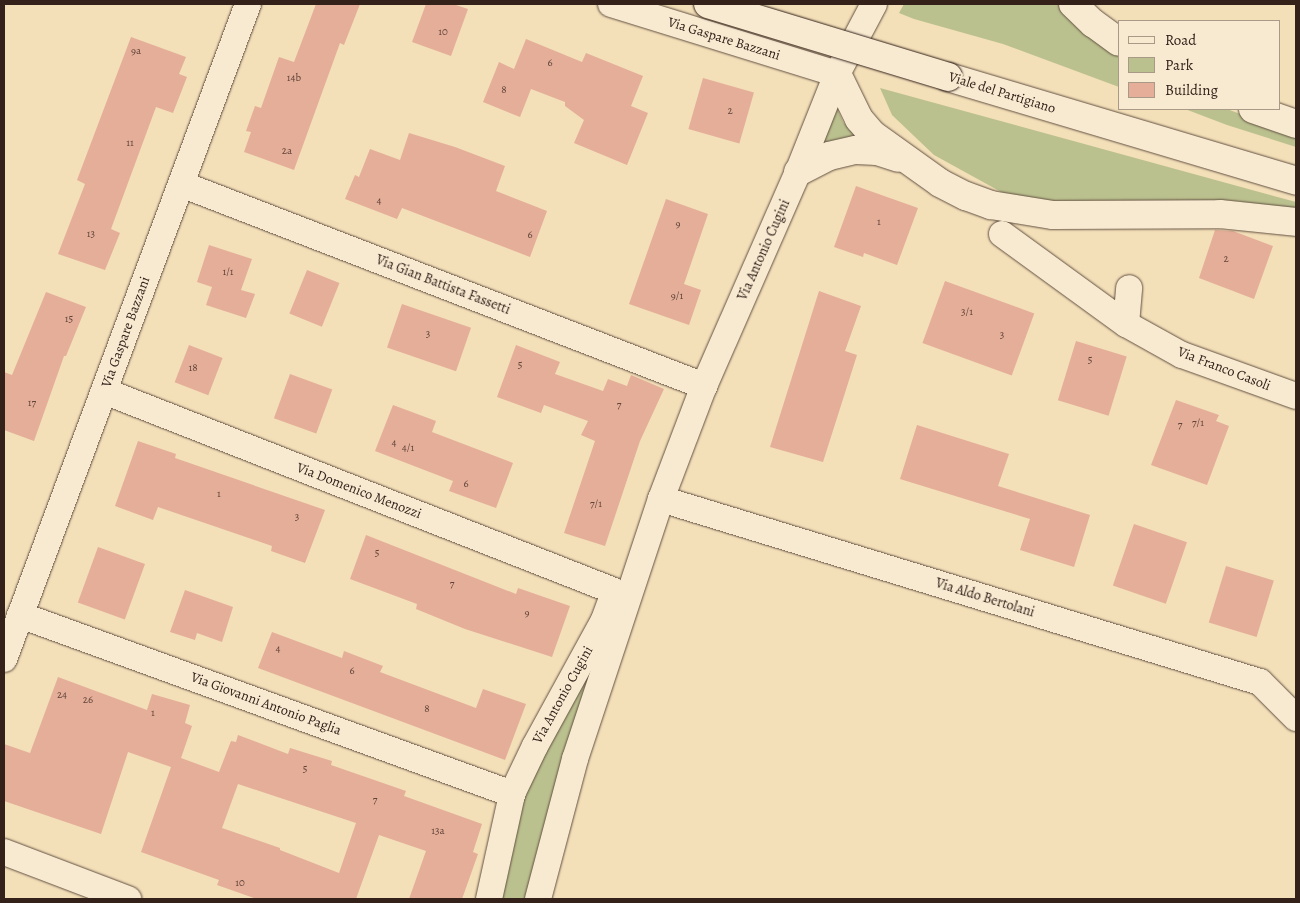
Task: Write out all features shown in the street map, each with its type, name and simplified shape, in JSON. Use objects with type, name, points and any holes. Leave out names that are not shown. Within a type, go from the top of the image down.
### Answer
[{"type":"main road","name":"Viale del Partigiano","points":[[708,4],[1296,181]]},
{"type":"main road","points":[[1073,4],[1093,23],[1118,41]]},
{"type":"main road","points":[[837,74],[859,119],[874,136],[905,160],[940,183],[966,196],[991,205],[1052,215],[1220,214],[1296,222]]},
{"type":"main road","points":[[1256,110],[1296,124]]},
{"type":"main road","points":[[798,172],[829,156],[856,150],[877,152],[905,160]]},
{"type":"street","name":"Via Gaspare Bazzani","points":[[4,660],[248,4]]},
{"type":"street","name":"Via Gaspare Bazzani","points":[[611,4],[837,74]]},
{"type":"street","name":"Via Antonio Cugini","points":[[538,899],[575,759],[661,499],[704,386],[798,172],[837,74],[874,4]]},
{"type":"street","name":"Via Gian Battista Fassetti","points":[[181,184],[704,386]]},
{"type":"street","name":"Via Franco Casoli","points":[[1002,234],[1126,324],[1182,355],[1296,396]]},
{"type":"street","points":[[1126,324],[1129,288]]},
{"type":"street","name":"Via Domenico Menozzi","points":[[104,391],[614,591]]},
{"type":"street","name":"Via Antonio Cugini","points":[[490,899],[512,794],[535,746],[604,620],[614,591],[661,499]]},
{"type":"street","name":"Via Aldo Bertolani","points":[[661,499],[1260,682],[1296,718]]},
{"type":"street","name":"Via Giovanni Antonio Paglia","points":[[20,615],[512,794]]},
{"type":"street","points":[[4,852],[128,899]]},
{"type":"green space","points":[[904,4],[1059,4],[1088,32],[1118,53],[1118,87],[1003,44],[899,13]]},
{"type":"green space","points":[[880,88],[1296,202],[1296,209],[1236,201],[1189,200],[1094,204],[1035,200],[1003,193],[934,155],[892,115]]},
{"type":"green space","points":[[836,106],[843,122],[861,141],[817,152]]},
{"type":"green space","points":[[1188,110],[1230,110],[1296,135],[1296,147]]},
{"type":"green space","points":[[661,499],[538,899],[489,899],[512,794]]},
{"type":"building","points":[[316,4],[360,4],[344,45],[340,43],[294,170],[244,152],[251,132],[246,131],[255,106],[261,108],[279,57],[294,62]]},
{"type":"building","points":[[426,4],[453,4],[468,9],[451,56],[412,42]]},
{"type":"building","points":[[131,37],[186,57],[179,74],[187,77],[173,113],[156,107],[111,229],[120,233],[105,270],[58,254],[85,184],[77,180]]},
{"type":"building","points":[[526,39],[582,62],[586,53],[643,76],[631,106],[648,113],[627,165],[574,143],[584,120],[565,106],[565,102],[531,89],[520,117],[483,102],[499,62],[514,69]]},
{"type":"building","points":[[703,78],[754,93],[739,144],[688,129]]},
{"type":"building","points":[[409,133],[455,147],[505,166],[496,191],[547,211],[530,257],[402,208],[397,219],[345,199],[355,175],[359,177],[370,149],[400,160]]},
{"type":"building","points":[[856,186],[918,208],[897,265],[864,253],[863,257],[834,247]]},
{"type":"building","points":[[666,199],[708,214],[684,284],[701,290],[689,325],[629,304]]},
{"type":"building","points":[[1215,230],[1233,231],[1273,246],[1254,299],[1199,278]]},
{"type":"building","points":[[209,245],[252,259],[241,290],[255,294],[246,318],[206,305],[212,287],[197,282]]},
{"type":"building","points":[[307,270],[339,283],[322,327],[289,314]]},
{"type":"building","points":[[945,281],[1034,313],[1012,376],[922,343]]},
{"type":"building","points":[[819,291],[861,306],[845,351],[857,355],[823,462],[770,447]]},
{"type":"building","points":[[46,292],[86,307],[66,356],[64,356],[34,441],[4,430],[4,372],[12,375]]},
{"type":"building","points":[[402,304],[471,328],[456,371],[387,347]]},
{"type":"building","points":[[1076,341],[1127,356],[1109,416],[1058,400]]},
{"type":"building","points":[[189,345],[223,358],[208,395],[175,382]]},
{"type":"building","points":[[516,345],[560,362],[555,374],[603,391],[608,379],[627,386],[631,375],[664,389],[640,441],[605,546],[564,533],[595,441],[581,435],[588,421],[544,405],[541,413],[497,397]]},
{"type":"building","points":[[290,374],[332,389],[316,434],[274,418]]},
{"type":"building","points":[[1176,400],[1219,415],[1216,421],[1229,426],[1207,485],[1151,465]]},
{"type":"building","points":[[393,405],[436,421],[432,432],[513,463],[496,508],[449,491],[453,481],[375,451]]},
{"type":"building","points":[[917,425],[1009,454],[998,486],[1090,515],[1074,567],[1020,550],[1030,519],[900,479]]},
{"type":"building","points":[[138,441],[176,454],[175,458],[325,510],[305,563],[271,551],[272,546],[158,507],[153,520],[115,506]]},
{"type":"building","points":[[1134,524],[1187,542],[1166,604],[1113,585]]},
{"type":"building","points":[[366,535],[516,594],[518,588],[570,606],[552,657],[465,629],[416,609],[417,604],[350,579]]},
{"type":"building","points":[[98,547],[145,564],[125,620],[78,602]]},
{"type":"building","points":[[1226,566],[1274,581],[1257,637],[1209,622]]},
{"type":"building","points":[[185,590],[233,607],[222,642],[197,633],[195,640],[170,632]]},
{"type":"building","points":[[272,632],[342,658],[344,651],[383,666],[380,672],[476,708],[483,689],[526,704],[505,760],[258,668]]},
{"type":"building","points":[[58,677],[147,710],[152,694],[190,705],[185,723],[192,726],[181,758],[219,772],[231,741],[236,742],[238,735],[288,754],[290,748],[332,761],[331,765],[406,791],[404,796],[482,824],[473,852],[478,854],[462,899],[409,899],[426,851],[379,835],[356,899],[257,899],[217,885],[219,880],[141,852],[171,767],[128,752],[101,834],[4,801],[4,744],[30,753]],"holes":[[[238,784],[356,823],[339,873],[280,850],[280,848],[222,828]]]}]
